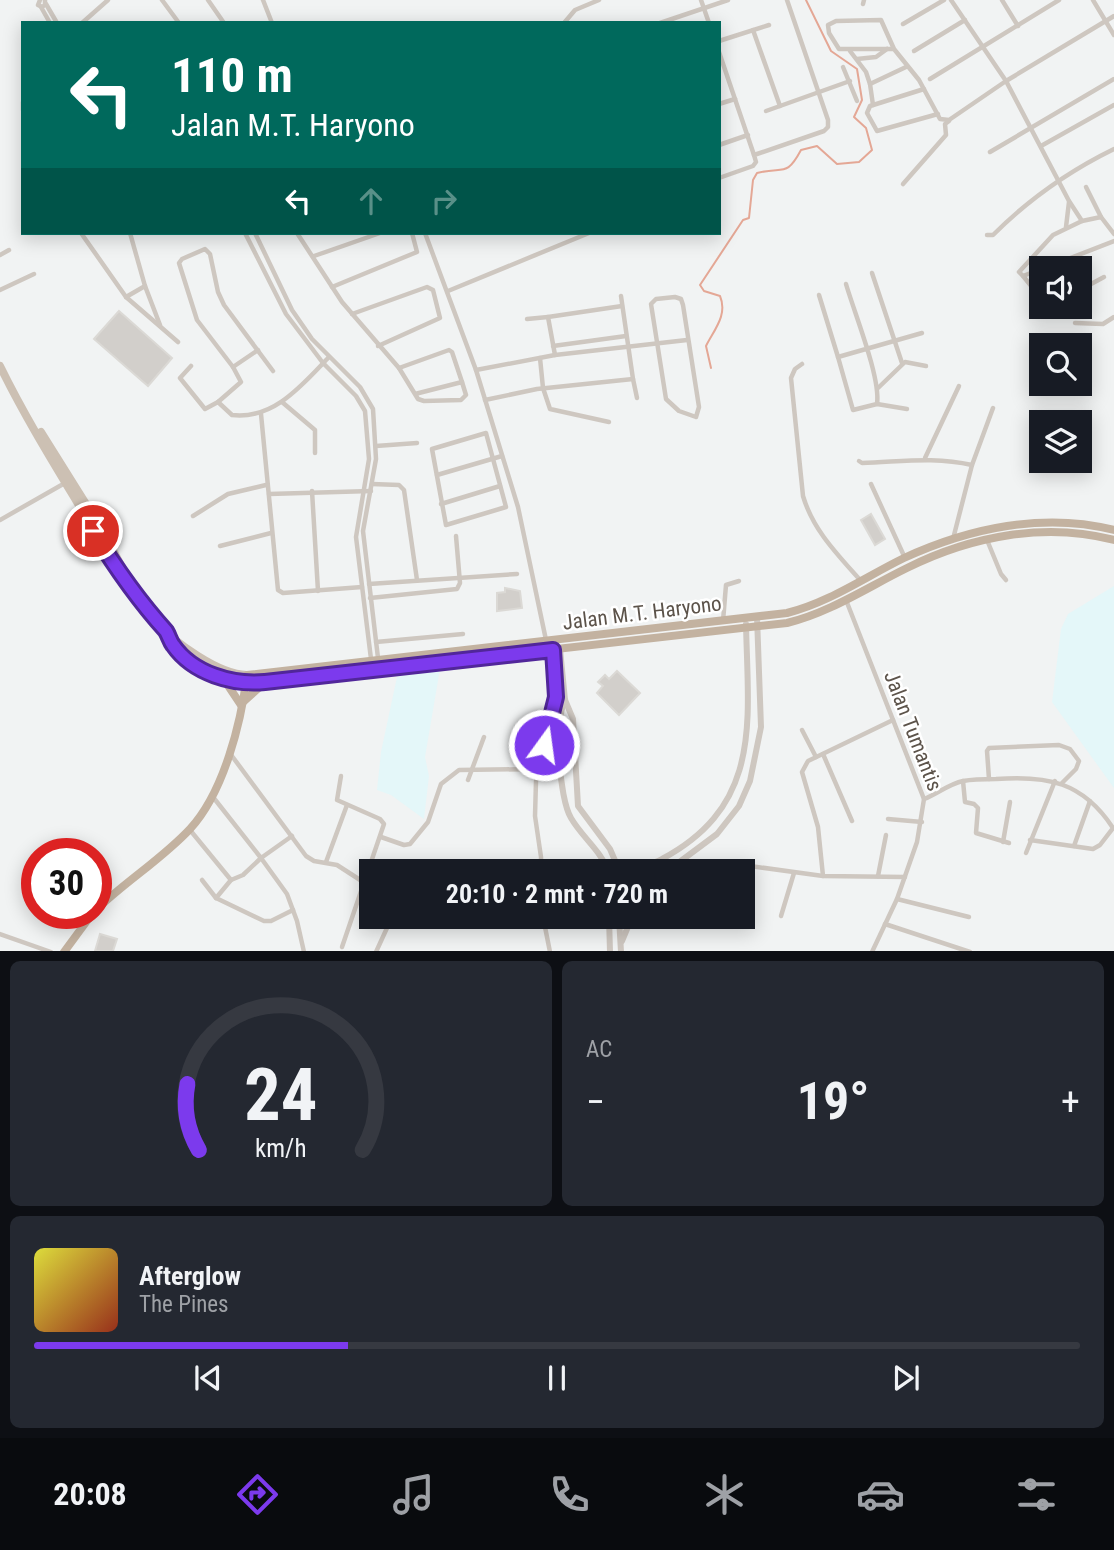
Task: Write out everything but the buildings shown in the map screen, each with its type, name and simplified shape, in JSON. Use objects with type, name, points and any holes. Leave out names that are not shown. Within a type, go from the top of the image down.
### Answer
[{"type":"highway","name":"Jalan M.T. Haryono","points":[[246,679],[265,682],[556,650],[758,622],[806,618],[846,600],[905,558],[952,540],[1033,521],[1074,522],[1114,530]]},
{"type":"highway","name":"Jalan M.T. Haryono","points":[[758,622],[803,608],[921,561],[987,540],[1036,531],[1082,533],[1114,540]]},
{"type":"highway","name":"Jalan M.T. Haryono","points":[[246,679],[374,659],[723,622],[746,624]]},
{"type":"highway","points":[[216,676],[227,684],[241,705]]},
{"type":"highway","points":[[112,896],[190,830],[212,796],[229,752],[246,679]]},
{"type":"highway","points":[[241,705],[265,682]]},
{"type":"highway","points":[[64,951],[81,929]]},
{"type":"main road","name":"Jalan M.T. Haryono","points":[[0,356],[70,487]]},
{"type":"main road","name":"Jalan M.T. Haryono","points":[[0,366],[120,576],[155,621],[168,634],[219,668],[246,679]]},
{"type":"main road","name":"Jalan M.T. Haryono","points":[[168,634],[180,653],[216,676],[246,679]]},
{"type":"street","points":[[84,21],[108,0]]},
{"type":"street","points":[[162,0],[178,21]]},
{"type":"street","points":[[216,0],[210,2],[223,21]]},
{"type":"street","points":[[263,0],[271,21]]},
{"type":"street","points":[[701,0],[708,21]]},
{"type":"street","points":[[666,21],[728,0]]},
{"type":"street","points":[[754,155],[824,131],[828,127],[828,120],[787,0]]},
{"type":"street","points":[[903,24],[944,0]]},
{"type":"street","points":[[951,0],[1006,81],[1082,221]]},
{"type":"street","points":[[1002,0],[1018,26]]},
{"type":"street","points":[[930,79],[1059,0]]},
{"type":"street","points":[[1093,0],[1114,35]]},
{"type":"street","points":[[566,21],[575,10],[595,1]]},
{"type":"street","points":[[42,2],[49,21]]},
{"type":"street","points":[[42,2],[56,21]]},
{"type":"street","points":[[902,184],[946,135],[945,124],[949,120],[1006,81],[1114,16]]},
{"type":"street","points":[[894,49],[849,50],[835,45],[829,33],[829,24],[836,21],[881,20],[894,49],[925,89],[942,120],[949,120]]},
{"type":"street","points":[[914,51],[965,20]]},
{"type":"street","points":[[721,40],[769,25]]},
{"type":"street","points":[[753,30],[780,106]]},
{"type":"street","points":[[856,59],[876,57],[887,49]]},
{"type":"street","points":[[849,50],[866,72],[873,105]]},
{"type":"street","points":[[721,58],[756,162],[753,166],[721,177]]},
{"type":"street","points":[[844,67],[857,101]]},
{"type":"street","points":[[870,84],[906,67]]},
{"type":"street","points":[[990,152],[1114,79]]},
{"type":"street","points":[[766,111],[850,81]]},
{"type":"street","points":[[925,89],[873,105],[866,111],[877,131],[938,114]]},
{"type":"street","points":[[721,103],[735,99]]},
{"type":"street","points":[[1041,146],[1114,105]]},
{"type":"street","points":[[721,144],[748,135]]},
{"type":"street","points":[[987,235],[993,235],[1033,199],[1059,181],[1114,149]]},
{"type":"street","points":[[1086,187],[1101,217],[1114,234]]},
{"type":"street","points":[[1066,227],[1069,201]]},
{"type":"street","points":[[1029,283],[1019,273],[1021,267],[1053,235],[1082,221],[1101,217]]},
{"type":"street","points":[[82,235],[126,297],[178,342]]},
{"type":"street","points":[[131,235],[161,329]]},
{"type":"street","points":[[246,235],[286,314],[323,363],[351,389],[365,411],[369,448],[365,488],[356,530],[365,577]]},
{"type":"street","points":[[256,235],[292,310],[312,339],[360,387],[373,409],[376,446],[373,484],[363,531],[369,643],[374,659]]},
{"type":"street","points":[[298,235],[331,287],[378,346],[400,368],[415,394],[424,401],[461,400],[466,395],[449,350],[400,368]]},
{"type":"street","points":[[314,256],[374,235]]},
{"type":"street","points":[[331,287],[418,252],[413,235]]},
{"type":"street","points":[[426,235],[476,370],[525,531],[546,642]]},
{"type":"street","points":[[447,291],[584,235]]},
{"type":"street","points":[[1076,256],[1114,241]]},
{"type":"street","points":[[191,366],[180,375],[181,380],[206,410],[241,382],[233,367],[197,320],[181,260],[205,249],[208,251],[224,305],[273,371]]},
{"type":"street","points":[[0,255],[9,250]]},
{"type":"street","points":[[872,273],[902,363]]},
{"type":"street","points":[[0,290],[34,274]]},
{"type":"street","points":[[1023,276],[1029,274]]},
{"type":"street","points":[[1092,283],[1104,277]]},
{"type":"street","points":[[846,284],[878,388],[877,404]]},
{"type":"street","points":[[126,297],[145,286]]},
{"type":"street","points":[[352,314],[427,287],[435,292],[440,317],[378,346]]},
{"type":"street","points":[[819,295],[853,410],[877,404],[907,409]]},
{"type":"street","points":[[621,296],[637,398]]},
{"type":"street","points":[[675,297],[682,300],[698,415],[693,417],[674,409],[666,400],[658,344],[651,304],[660,298],[675,297]]},
{"type":"street","points":[[527,319],[622,306]]},
{"type":"street","points":[[548,317],[555,355]]},
{"type":"street","points":[[1075,323],[1103,324],[1114,317]]},
{"type":"street","points":[[838,357],[922,333]]},
{"type":"street","points":[[553,345],[626,336]]},
{"type":"street","points":[[476,370],[555,355],[687,340]]},
{"type":"street","points":[[233,367],[258,350]]},
{"type":"street","points":[[218,402],[232,415],[261,414],[282,402],[329,357]]},
{"type":"street","points":[[540,358],[547,405],[553,412],[609,422]]},
{"type":"street","points":[[878,388],[888,381],[902,363],[910,361],[926,366]]},
{"type":"street","points":[[802,364],[795,369],[791,378],[803,496],[817,529],[864,585]]},
{"type":"street","points":[[485,400],[543,388],[634,379]]},
{"type":"street","points":[[415,394],[462,382]]},
{"type":"street","points":[[925,458],[959,386]]},
{"type":"street","points":[[282,402],[315,430],[315,453]]},
{"type":"street","points":[[952,540],[972,465],[993,408]]},
{"type":"street","points":[[365,411],[373,409]]},
{"type":"street","points":[[261,414],[278,590],[283,593],[366,588],[460,576],[517,574]]},
{"type":"street","points":[[486,433],[506,507],[446,525],[437,475],[432,449],[486,433]]},
{"type":"street","points":[[376,446],[417,443]]},
{"type":"street","points":[[437,475],[502,456]]},
{"type":"street","points":[[859,461],[888,462],[925,458],[972,465]]},
{"type":"street","points":[[269,494],[365,488],[373,484],[400,485],[404,490],[417,580]]},
{"type":"street","points":[[871,484],[905,558]]},
{"type":"street","points":[[193,516],[228,494],[267,485]]},
{"type":"street","points":[[441,504],[500,486]]},
{"type":"street","points":[[0,520],[70,487]]},
{"type":"street","points":[[365,488],[371,491]]},
{"type":"street","points":[[312,492],[318,591]]},
{"type":"street","points":[[220,546],[271,533]]},
{"type":"street","points":[[366,598],[454,590],[460,586],[456,536]]},
{"type":"street","points":[[987,540],[1006,580]]},
{"type":"street","points":[[723,622],[726,585],[739,581]]},
{"type":"street","points":[[366,598],[377,642],[374,659]]},
{"type":"street","name":"Jalan Tumantis","points":[[846,600],[924,799],[922,822],[905,877],[872,951]]},
{"type":"street","points":[[684,859],[711,839],[739,806],[754,769],[761,715],[758,622]]},
{"type":"street","points":[[663,859],[702,833],[726,803],[741,771],[750,716],[746,624]]},
{"type":"street","points":[[369,643],[463,635]]},
{"type":"street","points":[[556,650],[565,700],[573,719],[577,799],[581,812],[610,849],[614,859]]},
{"type":"street","points":[[541,859],[535,816],[538,769],[556,697],[556,650]]},
{"type":"street","points":[[748,661],[759,660]]},
{"type":"street","points":[[565,700],[561,714],[562,790],[571,818],[603,859]]},
{"type":"street","points":[[750,716],[761,715]]},
{"type":"street","points":[[823,876],[818,827],[802,772],[804,764],[893,720]]},
{"type":"street","points":[[802,730],[816,757]]},
{"type":"street","points":[[468,780],[484,737]]},
{"type":"street","points":[[989,779],[989,748],[1059,745],[1075,753],[1079,761],[1076,769],[1062,783]]},
{"type":"street","points":[[229,752],[309,860],[337,865],[359,879]]},
{"type":"street","points":[[823,754],[852,821]]},
{"type":"street","points":[[381,837],[404,845],[410,844],[428,822],[442,783],[459,770],[538,769]]},
{"type":"street","points":[[341,776],[336,799],[383,821],[381,837],[372,859]]},
{"type":"street","points":[[924,799],[963,781],[1030,776],[1062,783],[1090,801],[1114,828],[1097,848],[1030,841]]},
{"type":"street","points":[[963,781],[965,802],[978,808],[975,831],[1009,843]]},
{"type":"street","points":[[1026,853],[1055,781]]},
{"type":"street","points":[[212,796],[286,894],[304,951]]},
{"type":"street","points":[[1074,846],[1090,801]]},
{"type":"street","points":[[1003,842],[1010,802]]},
{"type":"street","points":[[326,862],[347,805]]},
{"type":"street","points":[[571,818],[581,812]]},
{"type":"street","points":[[888,819],[922,822]]},
{"type":"street","points":[[190,830],[232,880]]},
{"type":"street","points":[[878,876],[886,835]]},
{"type":"street","points":[[216,898],[232,880],[243,875],[292,836]]},
{"type":"street","points":[[755,867],[823,876],[905,877]]},
{"type":"street","points":[[782,916],[794,873]]},
{"type":"street","points":[[202,880],[216,898],[264,921],[271,921],[293,910]]},
{"type":"street","points":[[342,947],[359,894]]},
{"type":"street","points":[[897,899],[969,917]]},
{"type":"street","points":[[885,924],[970,951]]},
{"type":"street","points":[[376,951],[386,929]]},
{"type":"street","points":[[545,929],[550,951]]},
{"type":"street","points":[[609,929],[610,950]]},
{"type":"street","points":[[610,950],[616,929]]},
{"type":"street","points":[[620,929],[621,948]]},
{"type":"street","points":[[621,948],[628,929]]},
{"type":"street","points":[[0,934],[51,951]]},
{"type":"street","points":[[945,951],[948,946]]},
{"type":"shaded area","points":[[1114,586],[1114,788],[1052,702],[1061,629],[1068,614]]},
{"type":"shaded area","points":[[440,669],[425,757],[429,776],[424,819],[391,795],[377,790],[381,752],[397,677]]},
{"type":"waterway","points":[[711,368],[706,346],[719,322],[722,303],[720,296],[704,291],[700,285],[743,220],[749,218],[753,180],[757,173],[788,168],[801,150],[817,146],[837,164],[859,162],[872,150],[866,128],[854,117],[862,100],[857,69],[831,51],[806,0]]},
{"type":"route","points":[[93,531],[120,576],[168,634],[180,653],[205,671],[226,679],[246,684],[553,650],[556,697],[544,745]]}]
